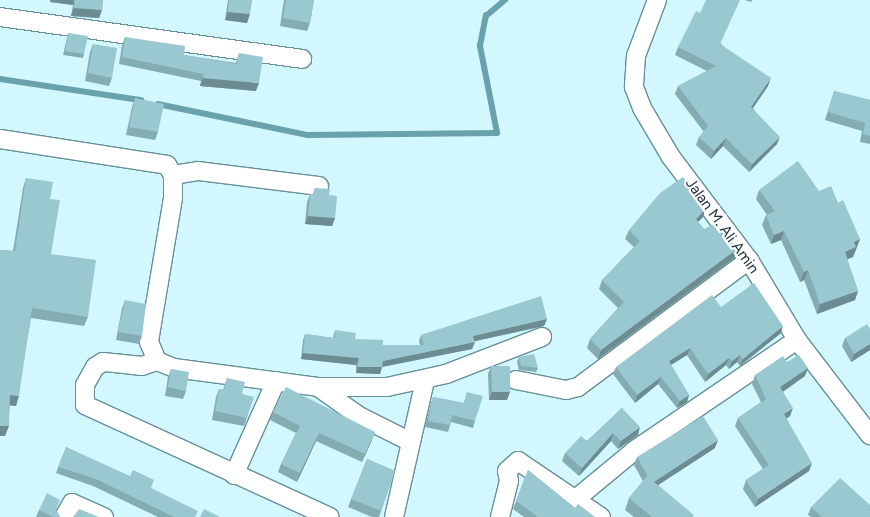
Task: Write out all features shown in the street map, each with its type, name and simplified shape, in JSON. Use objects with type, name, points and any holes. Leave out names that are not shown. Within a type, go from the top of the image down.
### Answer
[{"type":"street","name":"Jalan M. Ali Amin","points":[[657,0],[636,56],[634,87],[667,150],[749,260],[797,340],[870,435]]},
{"type":"street","points":[[0,17],[302,59]]},
{"type":"street","points":[[0,139],[158,161],[167,165],[173,174],[173,198],[149,342],[157,361]]},
{"type":"street","points":[[173,174],[198,170],[319,186]]},
{"type":"street","points":[[516,380],[572,390],[749,260]]},
{"type":"street","points":[[330,517],[234,475],[86,405],[85,385],[95,367],[103,362],[142,366],[157,361],[174,368],[318,387],[387,387],[425,380],[542,337]]},
{"type":"street","points":[[577,498],[635,450],[797,340]]},
{"type":"street","points":[[394,517],[425,380]]},
{"type":"street","points":[[234,475],[276,382]]},
{"type":"street","points":[[318,387],[359,416],[411,442]]},
{"type":"street","points":[[500,517],[509,481],[507,471],[518,461],[577,498],[601,517]]},
{"type":"street","points":[[64,517],[72,503],[104,517]]},
{"type":"building","points":[[75,0],[103,0],[102,10],[74,8]]},
{"type":"building","points":[[229,0],[252,0],[250,14],[228,12]]},
{"type":"building","points":[[286,0],[314,0],[310,23],[283,18]]},
{"type":"building","points":[[706,0],[740,0],[720,44],[771,78],[751,107],[780,137],[752,164],[726,138],[714,151],[699,137],[708,126],[678,86],[716,66],[678,47],[696,11],[700,13]]},
{"type":"building","points":[[68,33],[88,36],[84,54],[65,51]]},
{"type":"building","points":[[125,37],[185,46],[184,55],[237,64],[239,53],[263,57],[259,83],[203,78],[203,74],[122,57]]},
{"type":"building","points":[[93,44],[117,48],[112,78],[88,73]]},
{"type":"building","points":[[834,91],[870,100],[870,136],[863,134],[865,123],[828,112]]},
{"type":"building","points":[[135,98],[164,104],[158,132],[129,127]]},
{"type":"building","points":[[798,161],[819,191],[831,186],[838,203],[843,200],[860,239],[854,242],[856,247],[845,252],[858,291],[820,304],[808,270],[804,272],[784,231],[774,235],[766,215],[775,211],[759,190]]},
{"type":"building","points":[[683,177],[706,208],[696,219],[704,229],[716,223],[737,249],[601,350],[590,339],[624,302],[602,280],[640,241],[629,230],[660,193]]},
{"type":"building","points":[[26,178],[53,182],[50,199],[60,200],[51,254],[96,260],[88,317],[32,308],[19,396],[10,395],[9,426],[0,426],[0,250],[15,251]]},
{"type":"building","points":[[315,188],[330,189],[329,195],[337,196],[335,218],[308,216],[310,194],[314,194]]},
{"type":"building","points":[[754,283],[783,326],[743,359],[740,355],[732,361],[729,358],[708,374],[690,348],[669,361],[689,395],[680,401],[661,377],[637,395],[616,367],[712,295],[721,307]]},
{"type":"building","points":[[541,296],[547,319],[473,336],[475,342],[383,361],[382,367],[358,367],[359,358],[303,353],[305,334],[335,338],[335,330],[356,333],[355,339],[383,340],[383,345],[424,345],[421,335]]},
{"type":"building","points":[[125,300],[146,304],[142,336],[118,332]]},
{"type":"building","points":[[867,324],[870,329],[870,344],[854,354],[845,338]]},
{"type":"building","points":[[534,354],[538,368],[521,366],[519,357]]},
{"type":"building","points":[[799,355],[808,368],[780,387],[793,408],[784,414],[812,463],[758,499],[746,480],[769,465],[738,418],[766,399],[755,375],[783,356],[787,362]]},
{"type":"building","points":[[491,366],[510,366],[510,392],[492,392]]},
{"type":"building","points":[[171,369],[189,372],[186,391],[168,387]]},
{"type":"building","points":[[227,378],[245,382],[242,394],[254,397],[247,418],[215,411],[219,389],[224,390]]},
{"type":"building","points":[[286,387],[375,432],[365,454],[319,433],[300,473],[281,464],[300,426],[273,412]]},
{"type":"building","points":[[467,392],[483,396],[475,421],[452,415],[450,425],[428,421],[433,397],[464,403]]},
{"type":"building","points":[[622,408],[640,427],[621,441],[613,433],[582,468],[565,453],[581,436],[587,441]]},
{"type":"building","points":[[703,416],[718,440],[654,482],[648,477],[637,457]]},
{"type":"building","points":[[66,447],[130,476],[133,470],[154,480],[151,488],[198,511],[195,517],[174,517],[96,479],[58,467]]},
{"type":"building","points":[[367,459],[395,471],[381,511],[351,499]]},
{"type":"building","points":[[528,470],[575,508],[578,504],[595,517],[538,517],[516,501]]},
{"type":"building","points":[[647,476],[694,515],[692,517],[652,517],[629,498]]},
{"type":"building","points":[[840,478],[870,505],[870,517],[822,517],[811,507]]},
{"type":"building","points":[[47,493],[60,500],[56,510],[60,517],[53,517],[39,510]]},
{"type":"building","points":[[79,509],[99,517],[73,517]]},
{"type":"building","points":[[204,509],[220,517],[200,517]]},
{"type":"waterway","points":[[158,104],[308,135],[497,133],[480,46],[486,16],[505,0]]},
{"type":"waterway","points":[[0,79],[141,100]]}]
